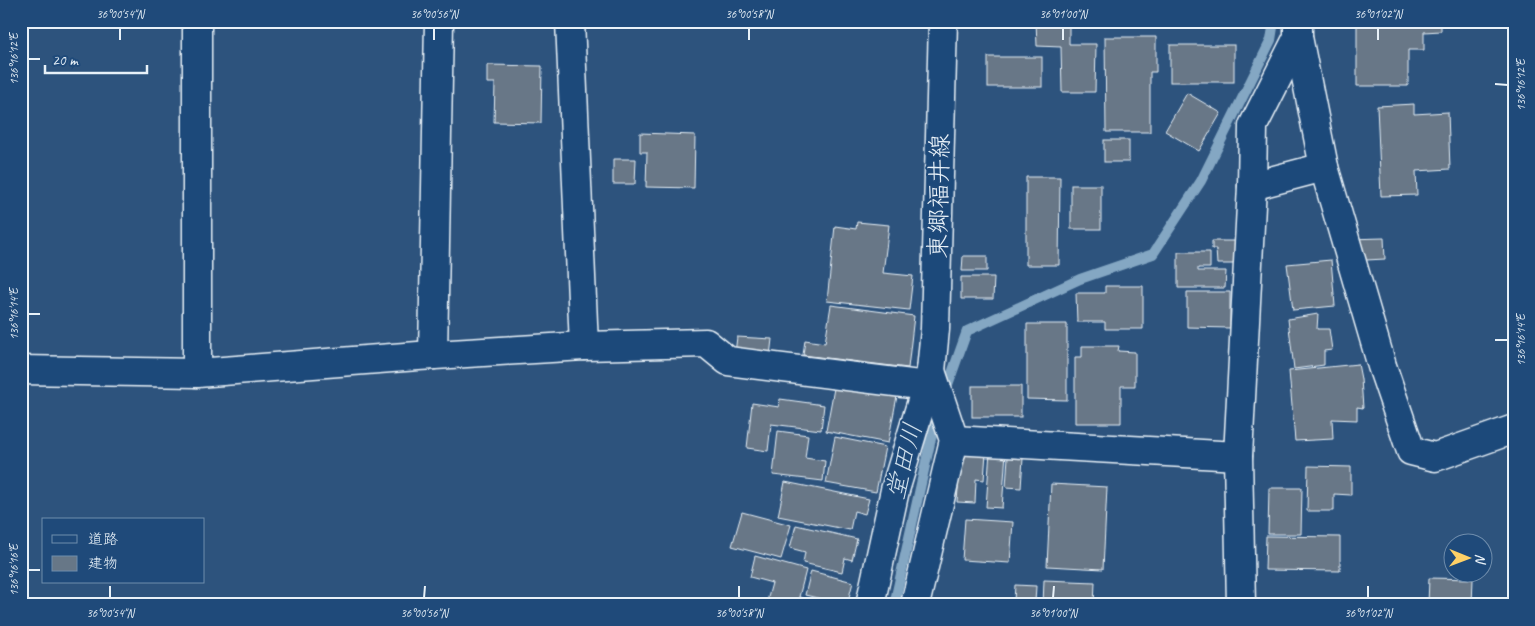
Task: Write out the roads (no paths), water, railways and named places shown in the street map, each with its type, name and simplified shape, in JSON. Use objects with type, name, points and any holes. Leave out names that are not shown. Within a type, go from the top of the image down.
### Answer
[{"type":"street","points":[[197,21],[197,373]]},
{"type":"street","points":[[433,356],[439,21]]},
{"type":"street","points":[[570,21],[584,346]]},
{"type":"street","name":"東郷福井線","points":[[870,605],[895,490],[929,379],[936,329],[943,21]]},
{"type":"street","points":[[1298,29],[1324,167],[1382,366],[1411,451],[1435,457],[1514,429]]},
{"type":"street","points":[[1240,605],[1238,456],[1252,186],[1252,126],[1298,29]]},
{"type":"street","points":[[1252,186],[1324,167]]},
{"type":"street","points":[[21,370],[197,373],[584,346],[706,343],[728,361],[929,379]]},
{"type":"street","name":"東郷福井線","points":[[929,379],[951,430]]},
{"type":"street","points":[[915,605],[951,430],[1238,456]]},
{"type":"waterway","points":[[945,393],[967,331],[1080,279],[1153,254],[1201,181],[1271,40],[1274,21]]},
{"type":"waterway","name":"堂田川","points":[[894,605],[931,439],[939,414]]}]
